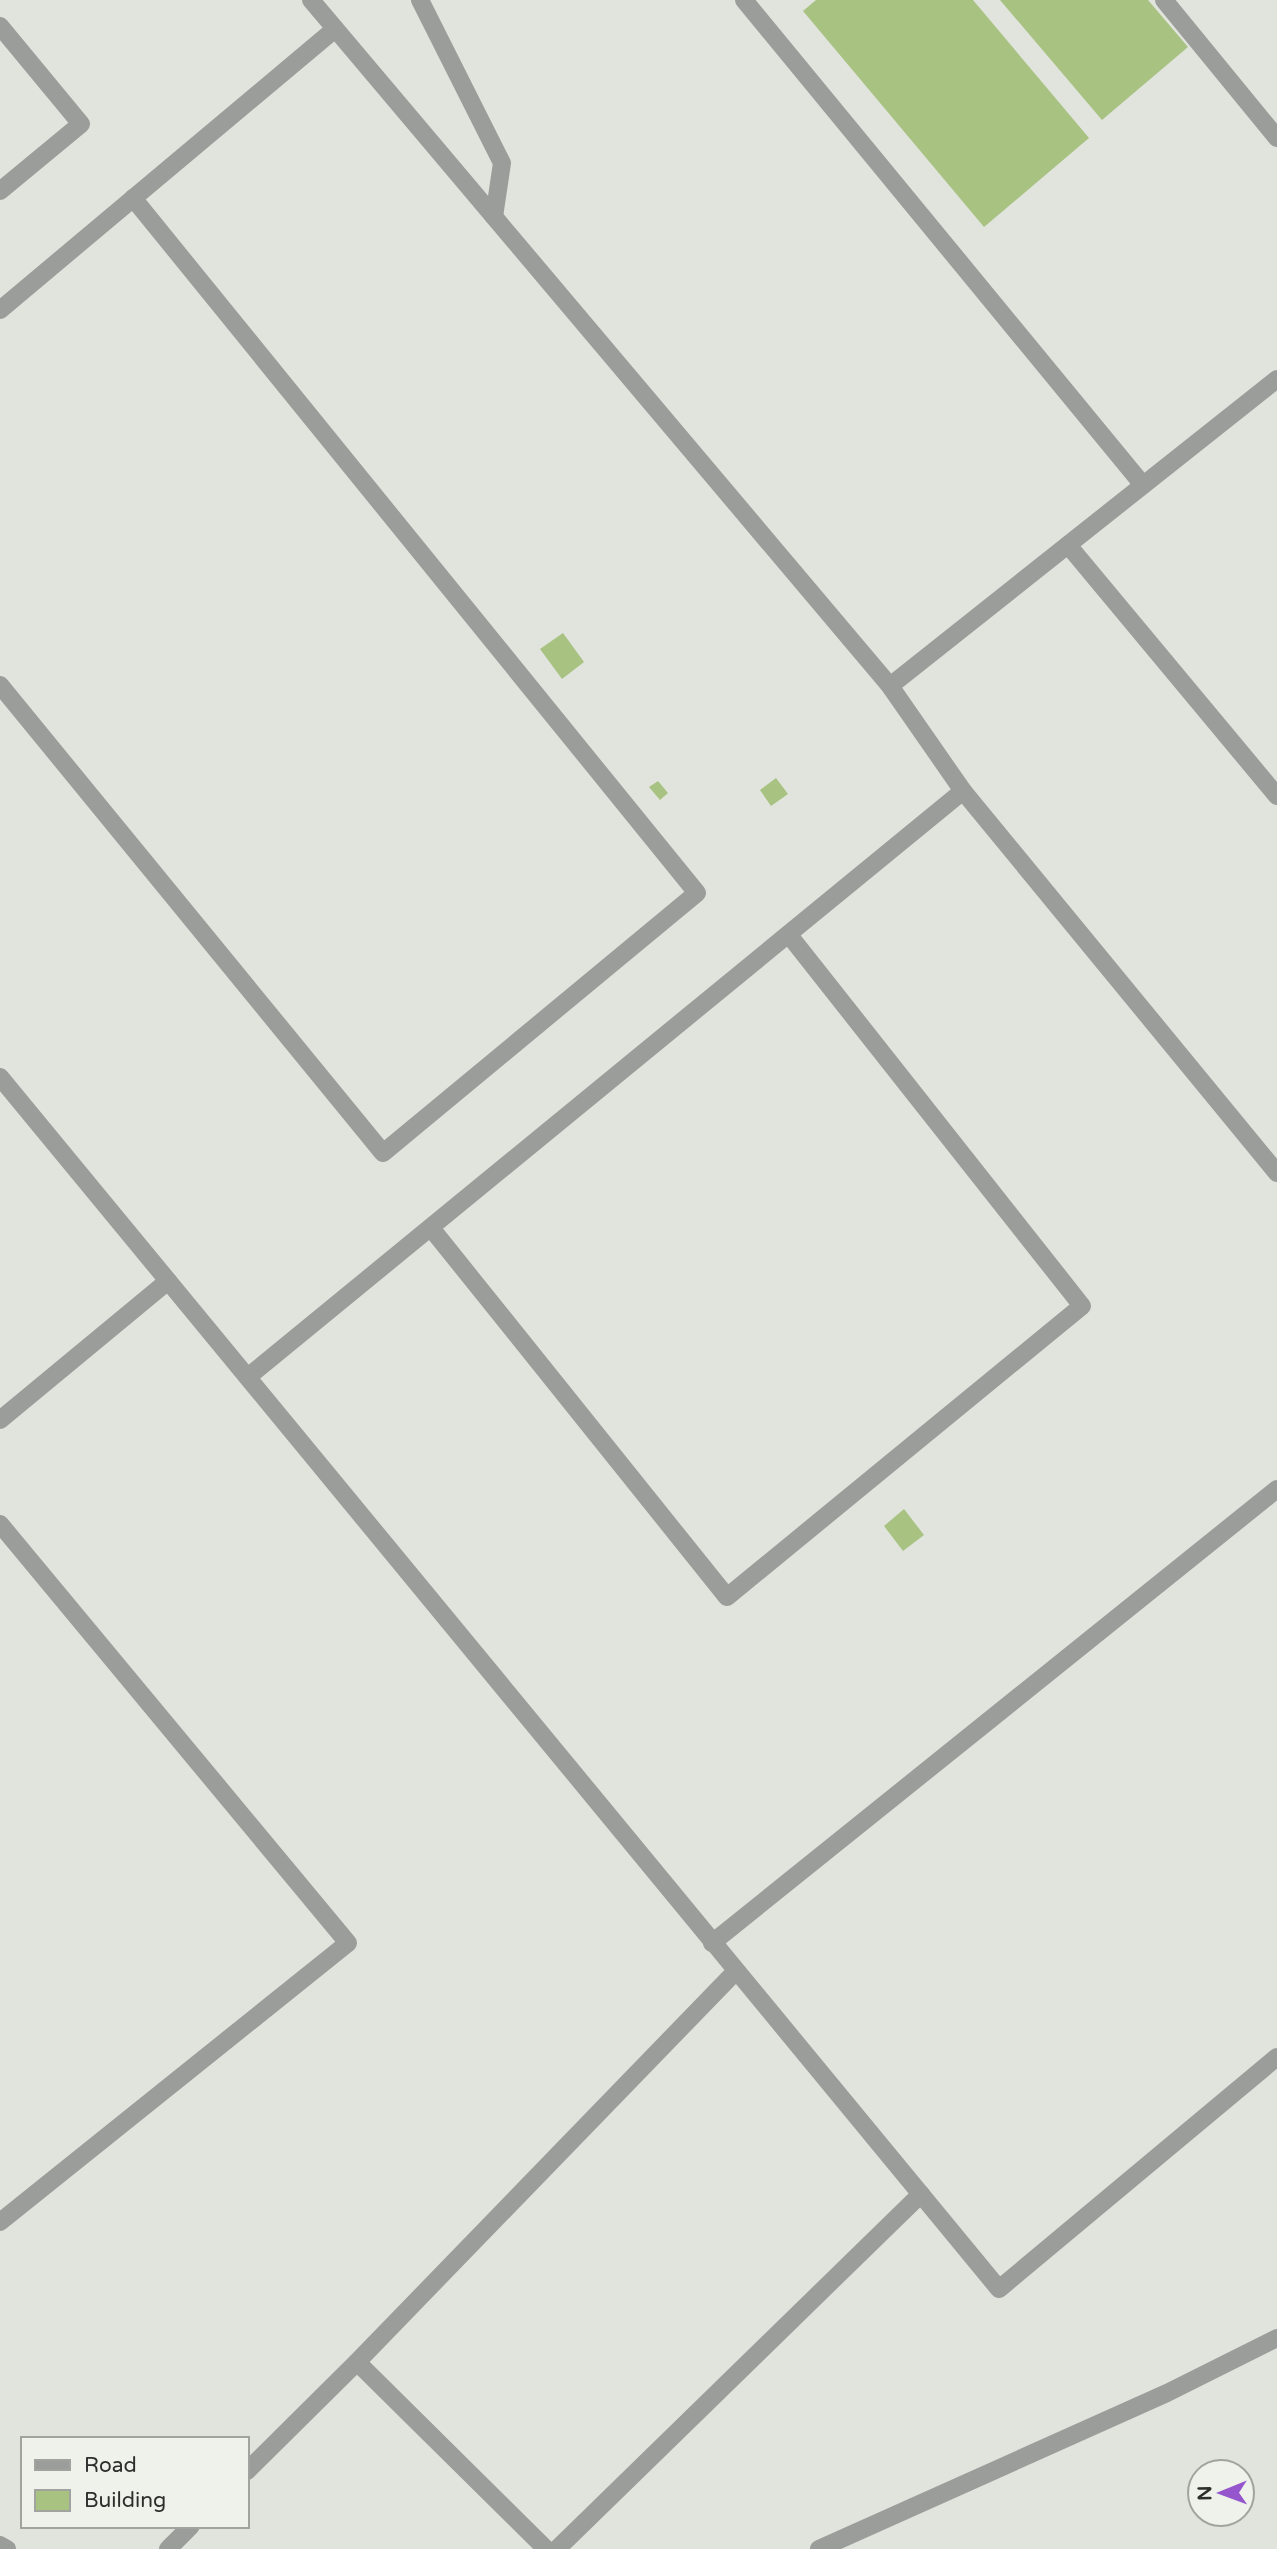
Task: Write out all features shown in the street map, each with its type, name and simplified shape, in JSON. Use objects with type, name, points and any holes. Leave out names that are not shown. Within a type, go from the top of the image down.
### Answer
[{"type":"street","points":[[311,0],[890,686],[963,791],[1277,1173]]},
{"type":"street","points":[[420,0],[502,163],[494,217]]},
{"type":"street","points":[[744,0],[1143,485]]},
{"type":"street","points":[[1164,0],[1277,138]]},
{"type":"street","points":[[0,26],[80,124],[0,191]]},
{"type":"street","points":[[0,310],[335,29]]},
{"type":"street","points":[[0,684],[383,1153],[697,893],[133,198]]},
{"type":"street","points":[[890,686],[1277,379]]},
{"type":"street","points":[[1068,545],[1277,796]]},
{"type":"street","points":[[249,1376],[963,791]]},
{"type":"street","points":[[431,1228],[727,1597],[1082,1306],[789,935]]},
{"type":"street","points":[[0,1077],[999,2289],[1277,2057]]},
{"type":"street","points":[[0,1420],[169,1281]]},
{"type":"street","points":[[712,1943],[1277,1489]]},
{"type":"street","points":[[0,1524],[348,1943],[0,2222]]},
{"type":"street","points":[[248,2470],[357,2362],[736,1971]]},
{"type":"street","points":[[557,2549],[921,2194]]},
{"type":"street","points":[[819,2549],[1167,2393],[1277,2338]]},
{"type":"street","points":[[357,2362],[546,2549]]},
{"type":"street","points":[[168,2549],[189,2528]]},
{"type":"street","points":[[0,2545],[7,2549]]},
{"type":"building","points":[[816,0],[973,0],[1089,138],[984,227],[803,11]]},
{"type":"building","points":[[1000,0],[1148,0],[1188,47],[1102,120]]},
{"type":"building","points":[[563,633],[584,662],[562,679],[540,649]]},
{"type":"building","points":[[776,778],[788,794],[771,806],[760,790]]},
{"type":"building","points":[[658,781],[668,793],[660,800],[649,787]]},
{"type":"building","points":[[904,1509],[924,1535],[903,1551],[884,1526]]}]
